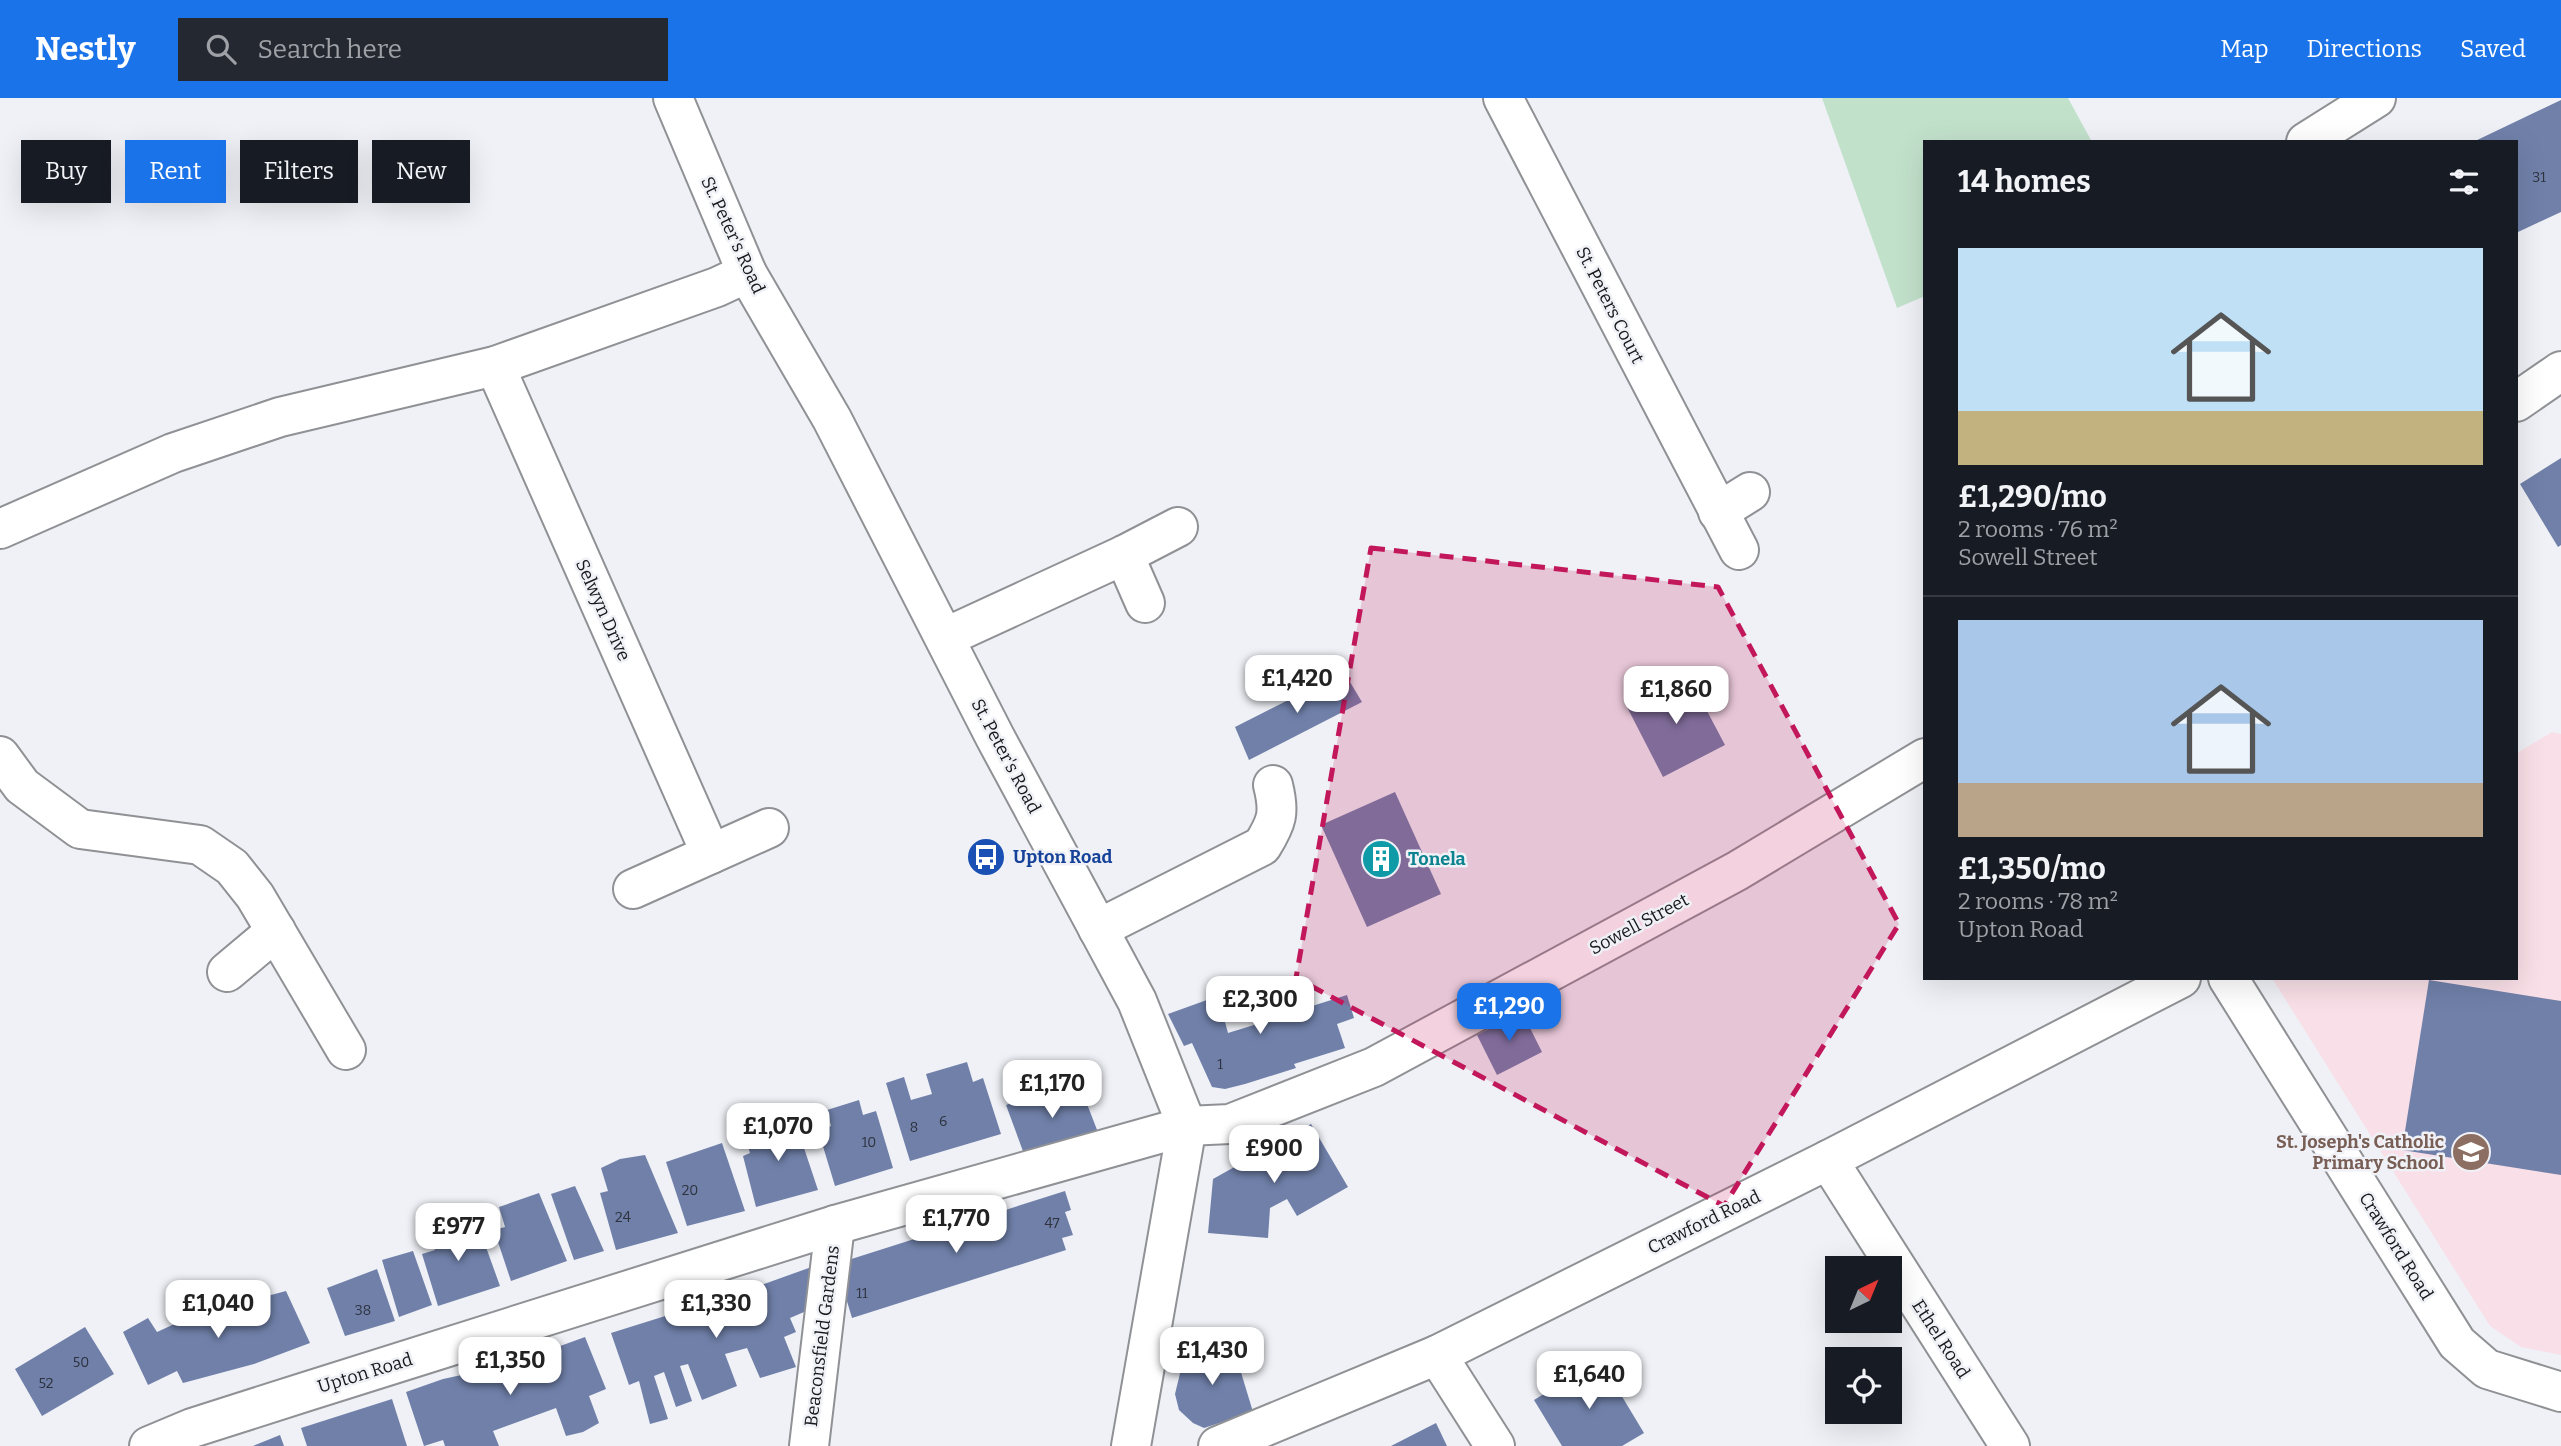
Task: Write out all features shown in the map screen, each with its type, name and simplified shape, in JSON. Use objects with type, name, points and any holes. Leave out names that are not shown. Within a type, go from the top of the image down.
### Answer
[{"type":"street","name":"St. Peter's Road","points":[[673,98],[747,273],[832,419],[995,737],[1137,1001],[1187,1126]]},
{"type":"street","name":"St. Peters Court","points":[[1503,98],[1734,502],[1739,550]]},
{"type":"street","points":[[2309,140],[2376,98]]},
{"type":"street","points":[[0,529],[173,453],[280,417],[495,366],[747,273]]},
{"type":"street","name":"Selwyn Drive","points":[[495,366],[711,854]]},
{"type":"street","points":[[2518,401],[2561,371]]},
{"type":"street","points":[[946,637],[1124,555],[1178,527]]},
{"type":"street","points":[[1124,555],[1145,604]]},
{"type":"street","points":[[0,757],[22,786],[80,829],[200,845],[232,867],[255,897],[346,1050]]},
{"type":"street","name":"Sowell Street","points":[[1187,1126],[1230,1124],[1374,1067],[1737,871],[1923,759]]},
{"type":"street","points":[[1098,929],[1262,846],[1276,824],[1273,785]]},
{"type":"street","points":[[633,889],[768,828]]},
{"type":"street","points":[[227,972],[276,931]]},
{"type":"street","name":"Crawford Road","points":[[1219,1446],[1437,1355],[1828,1160],[2177,980]]},
{"type":"street","name":"Crawford Road","points":[[2229,980],[2457,1343],[2487,1370],[2561,1392]]},
{"type":"street","points":[[1131,1446],[1187,1126]]},
{"type":"street","name":"Upton Road","points":[[149,1446],[292,1396],[835,1225],[1187,1126]]},
{"type":"street","name":"Ethel Road","points":[[1828,1160],[2010,1446]]},
{"type":"street","name":"Beaconsfield Gardens","points":[[809,1446],[835,1225]]},
{"type":"street","points":[[1437,1355],[1494,1446]]},
{"type":"highlighted area","points":[[1371,548],[1718,587],[1899,924],[1724,1206],[1296,978]]},
{"type":"shaded area","name":"St. Joseph's Catholic Primary School","points":[[2552,732],[2561,734],[2561,1355],[2521,1347],[2490,1326],[2273,980],[2518,980],[2518,752]]},
{"type":"green space","points":[[1822,98],[2068,98],[2091,140],[1923,140],[1923,297],[1897,308]]},
{"type":"building","points":[[2561,100],[2561,212],[2518,232],[2518,140],[2477,140]]},
{"type":"building","points":[[2561,458],[2561,545],[2558,547],[2520,484]]},
{"type":"building","points":[[1344,672],[1362,702],[1249,760],[1235,727]]},
{"type":"building","points":[[1688,675],[1725,745],[1663,777],[1627,707]]},
{"type":"building","name":"Tonela","points":[[1395,792],[1441,894],[1367,927],[1321,825]]},
{"type":"building","points":[[2429,980],[2561,1001],[2561,1175],[2402,1150]]},
{"type":"building","points":[[1277,983],[1287,1014],[1347,995],[1354,1018],[1337,1024],[1345,1048],[1294,1064],[1296,1068],[1245,1084],[1225,1089],[1212,1087],[1192,1043],[1184,1046],[1168,1014],[1218,996],[1228,1033],[1254,1025],[1244,993]]},
{"type":"building","points":[[1522,1012],[1542,1052],[1497,1075],[1477,1035]]},
{"type":"building","points":[[967,1062],[973,1082],[983,1078],[1001,1134],[910,1161],[886,1083],[904,1077],[911,1100],[932,1094],[926,1074]]},
{"type":"building","points":[[1077,1078],[1099,1135],[1027,1162],[1006,1105]]},
{"type":"building","points":[[859,1100],[863,1115],[876,1111],[893,1168],[835,1186],[818,1130],[831,1126],[827,1110]]},
{"type":"building","points":[[793,1115],[818,1190],[756,1207],[743,1156],[750,1153],[744,1133]]},
{"type":"building","points":[[1311,1124],[1348,1187],[1297,1216],[1287,1199],[1270,1208],[1268,1238],[1208,1233],[1213,1179]]},
{"type":"building","points":[[722,1143],[745,1211],[687,1226],[666,1162]]},
{"type":"building","points":[[645,1155],[678,1233],[616,1250],[600,1193],[608,1191],[601,1168],[620,1159]]},
{"type":"building","points":[[575,1186],[604,1251],[574,1260],[551,1194]]},
{"type":"building","points":[[1065,1191],[1071,1210],[1065,1212],[1073,1235],[1062,1238],[1066,1250],[852,1318],[840,1278],[842,1262]]},
{"type":"building","points":[[539,1193],[567,1261],[511,1281],[494,1230],[505,1227],[499,1207]]},
{"type":"building","points":[[464,1218],[472,1239],[482,1236],[500,1286],[438,1306],[422,1254],[435,1250],[429,1228]]},
{"type":"building","points":[[413,1251],[432,1305],[399,1317],[382,1260]]},
{"type":"building","points":[[817,1265],[818,1306],[790,1318],[796,1332],[784,1337],[796,1367],[760,1378],[747,1348],[725,1354],[737,1386],[702,1400],[688,1364],[680,1366],[692,1401],[676,1407],[664,1372],[654,1376],[668,1419],[650,1424],[639,1381],[629,1385],[611,1333],[745,1291]]},
{"type":"building","points":[[377,1269],[395,1321],[345,1336],[327,1288]]},
{"type":"building","points":[[286,1291],[310,1343],[254,1364],[183,1383],[177,1371],[148,1385],[123,1332],[148,1318],[157,1332],[192,1316]]},
{"type":"building","points":[[85,1327],[114,1374],[42,1416],[15,1369]]},
{"type":"building","points":[[585,1337],[606,1389],[589,1396],[599,1423],[583,1432],[566,1436],[556,1408],[493,1431],[499,1446],[445,1446],[443,1440],[424,1446],[406,1392],[443,1379],[508,1365]]},
{"type":"building","points":[[1233,1346],[1253,1412],[1204,1428],[1193,1423],[1179,1410],[1175,1394],[1186,1349]]},
{"type":"building","points":[[1600,1360],[1644,1433],[1622,1446],[1562,1446],[1534,1400]]},
{"type":"building","points":[[392,1399],[407,1446],[307,1446],[301,1428]]},
{"type":"building","points":[[1436,1423],[1447,1446],[1391,1446]]},
{"type":"building","points":[[280,1435],[284,1446],[253,1446]]},
{"type":"place","name":"Upton Road","points":[[986,857]]},
{"type":"place","name":"Tonela","points":[[1381,859]]},
{"type":"place","name":"St. Joseph's Catholic Primary School","points":[[2471,1152]]}]
